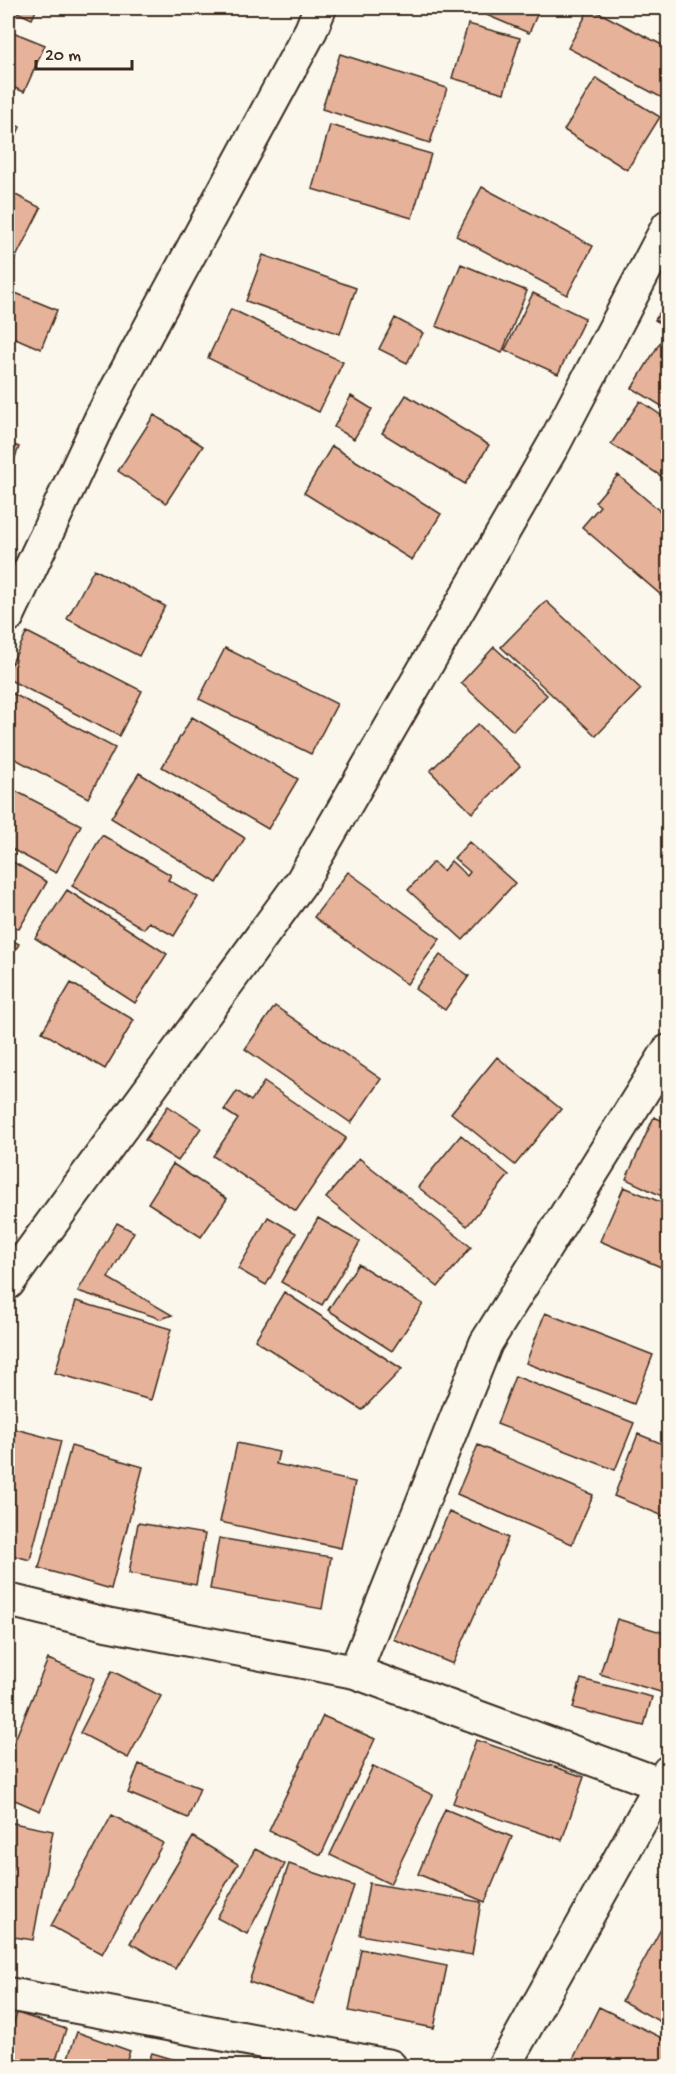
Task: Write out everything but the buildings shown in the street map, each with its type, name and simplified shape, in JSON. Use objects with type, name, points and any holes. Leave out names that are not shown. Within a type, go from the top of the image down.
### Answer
[{"type":"street","points":[[8,616],[102,416],[311,30],[320,8]]},
{"type":"street","points":[[8,1283],[302,881],[554,444],[669,226]]},
{"type":"street","points":[[355,1672],[486,1343],[669,1051]]},
{"type":"street","points":[[8,1600],[105,1624],[355,1672],[666,1780],[504,2067]]},
{"type":"street","points":[[8,1994],[390,2067]]}]
